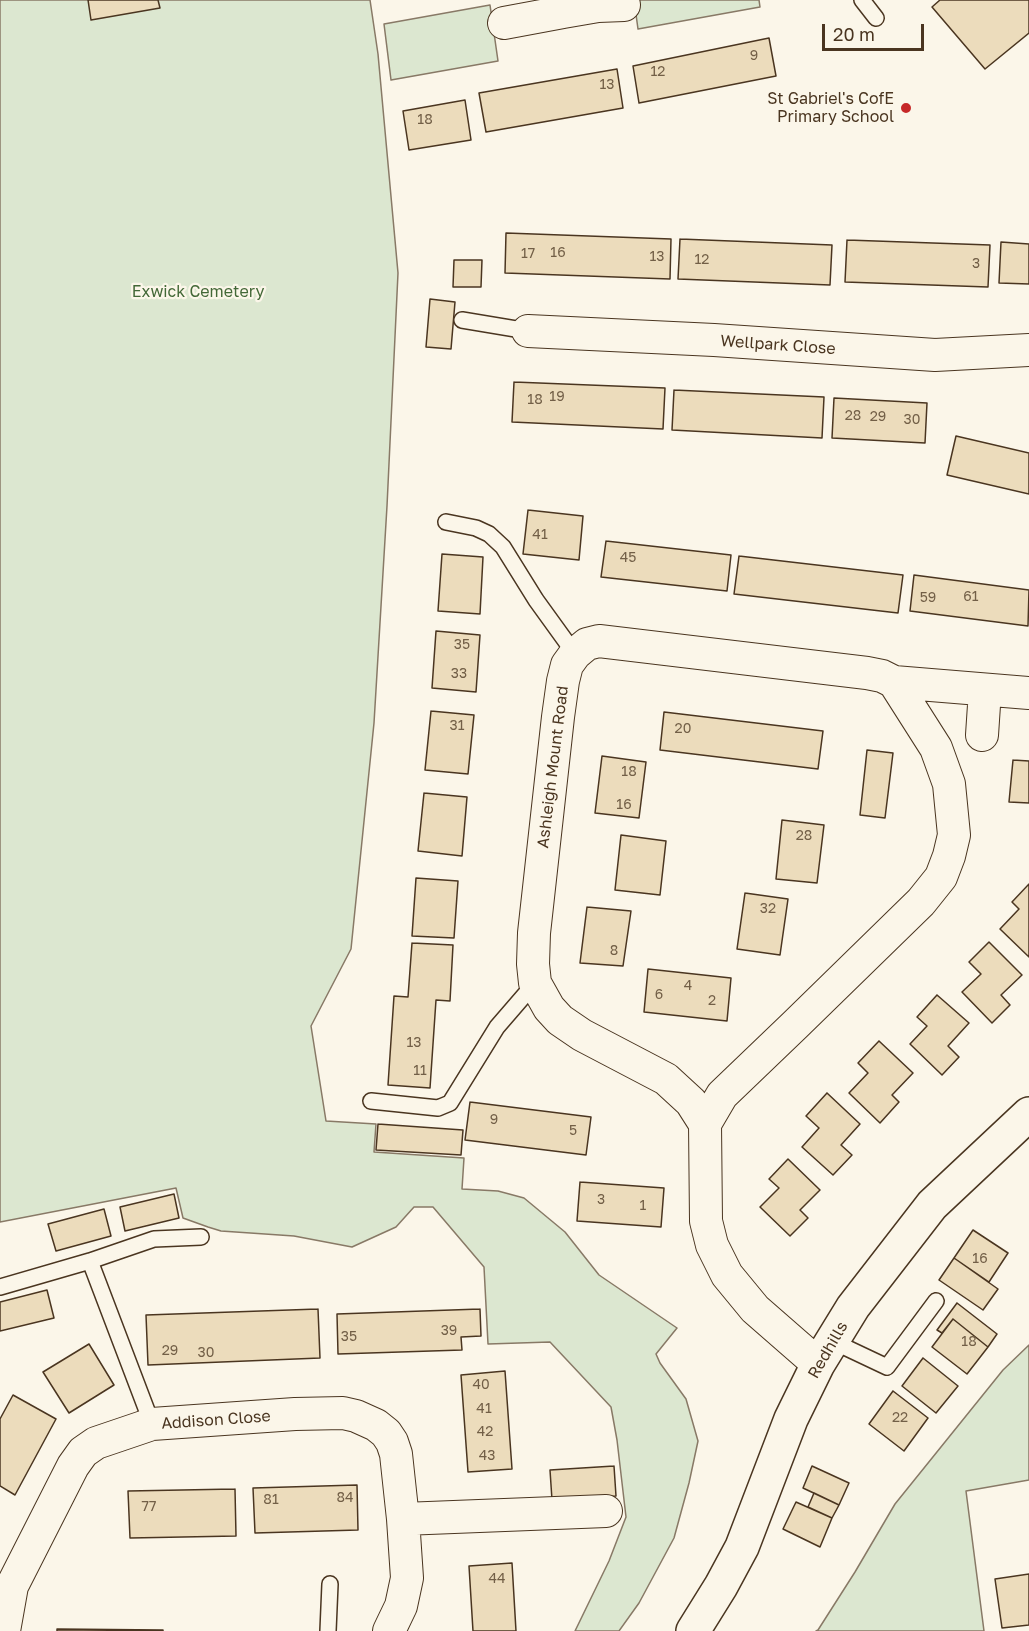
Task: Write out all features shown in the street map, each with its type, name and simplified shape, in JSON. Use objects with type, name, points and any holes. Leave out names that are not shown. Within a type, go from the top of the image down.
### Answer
[{"type":"street","points":[[504,23],[561,6],[624,5]]},
{"type":"street","name":"Wellpark Close","points":[[528,330],[935,355],[1029,350]]},
{"type":"street","points":[[575,654],[587,644],[599,641],[867,673],[882,676],[894,682],[1029,693]]},
{"type":"street","name":"Ashleigh Mount Road","points":[[575,654],[567,665],[558,717],[534,933],[535,983],[549,1008],[560,1020],[582,1035],[666,1079],[692,1102],[705,1124]]},
{"type":"street","points":[[825,1352],[756,1309],[727,1275],[712,1245],[706,1221],[705,1124],[722,1095],[913,910],[941,877],[954,835],[949,784],[936,748],[894,682]]},
{"type":"street","points":[[982,735],[985,690]]},
{"type":"street","name":"Redhills","points":[[693,1631],[742,1547],[792,1419],[825,1352],[853,1307],[932,1205],[1029,1114]]},
{"type":"street","name":"Addison Close","points":[[4,1631],[12,1586],[73,1466],[83,1452],[96,1443],[152,1424],[343,1413],[356,1416],[386,1433],[396,1454],[407,1578],[400,1606],[388,1631]]},
{"type":"street","points":[[403,1519],[606,1511]]},
{"type":"lane","points":[[862,0],[876,18]]},
{"type":"lane","points":[[462,320],[528,330]]},
{"type":"lane","points":[[446,522],[476,528],[489,534],[503,548],[536,600],[575,654]]},
{"type":"lane","points":[[371,1101],[438,1108],[450,1103],[497,1026],[535,983]]},
{"type":"lane","points":[[0,1287],[90,1261],[154,1239],[201,1237]]},
{"type":"lane","points":[[90,1261],[152,1424]]},
{"type":"lane","points":[[825,1352],[887,1367],[936,1301]]},
{"type":"lane","points":[[328,1631],[330,1584]]},
{"type":"green space","name":"Exwick Cemetery","points":[[0,0],[370,0],[378,54],[398,273],[387,506],[374,723],[351,949],[311,1026],[326,1121],[376,1124],[374,1152],[464,1158],[462,1189],[498,1191],[524,1198],[565,1232],[599,1275],[677,1328],[656,1354],[686,1399],[698,1441],[674,1538],[639,1603],[619,1631],[575,1631],[609,1561],[626,1517],[611,1407],[550,1342],[488,1344],[484,1267],[433,1207],[414,1207],[396,1227],[352,1247],[294,1236],[221,1231],[208,1227],[183,1218],[176,1188],[0,1222]]},
{"type":"green space","points":[[634,0],[759,0],[760,7],[638,29]]},
{"type":"green space","points":[[490,5],[498,61],[391,80],[384,24]]},
{"type":"green space","points":[[1029,1345],[1029,1480],[966,1491],[984,1631],[816,1631],[855,1572],[895,1504],[1003,1370]]},
{"type":"building","points":[[88,0],[158,0],[160,8],[91,20]]},
{"type":"building","points":[[940,0],[1029,0],[1029,33],[985,69],[932,7]]},
{"type":"building","points":[[769,38],[776,76],[639,103],[633,66]]},
{"type":"building","points":[[617,69],[623,108],[486,132],[479,93]]},
{"type":"building","points":[[465,100],[471,140],[409,150],[403,111]]},
{"type":"building","points":[[506,233],[671,239],[670,279],[505,273]]},
{"type":"building","points":[[680,239],[832,245],[830,285],[678,279]]},
{"type":"building","points":[[847,240],[990,245],[988,287],[845,282]]},
{"type":"building","points":[[1001,242],[1029,244],[1029,284],[999,283]]},
{"type":"building","points":[[454,260],[482,260],[481,287],[453,287]]},
{"type":"building","points":[[430,299],[455,302],[451,349],[426,347]]},
{"type":"building","points":[[514,382],[665,388],[663,429],[512,422]]},
{"type":"building","points":[[674,390],[824,397],[822,438],[672,430]]},
{"type":"building","points":[[834,398],[927,403],[925,443],[832,438]]},
{"type":"building","points":[[956,436],[1029,453],[1029,494],[947,475]]},
{"type":"building","points":[[528,510],[583,516],[579,560],[523,554]]},
{"type":"building","points":[[606,541],[731,555],[727,591],[601,577]]},
{"type":"building","points":[[442,554],[483,557],[480,614],[438,611]]},
{"type":"building","points":[[739,556],[903,575],[898,613],[734,594]]},
{"type":"building","points":[[914,575],[1029,590],[1028,626],[910,611]]},
{"type":"building","points":[[436,631],[480,635],[476,692],[432,688]]},
{"type":"building","points":[[431,711],[474,715],[468,774],[425,770]]},
{"type":"building","points":[[664,712],[823,731],[818,769],[660,750]]},
{"type":"building","points":[[867,750],[893,753],[885,818],[860,815]]},
{"type":"building","points":[[602,756],[646,762],[639,818],[595,813]]},
{"type":"building","points":[[1013,760],[1029,761],[1029,803],[1009,802]]},
{"type":"building","points":[[424,793],[467,797],[462,856],[418,851]]},
{"type":"building","points":[[782,820],[824,825],[817,883],[776,879]]},
{"type":"building","points":[[621,835],[666,841],[660,895],[615,890]]},
{"type":"building","points":[[416,878],[458,881],[454,938],[412,936]]},
{"type":"building","points":[[1029,884],[1029,957],[1000,929],[1019,909],[1012,902]]},
{"type":"building","points":[[745,893],[788,899],[780,955],[737,949]]},
{"type":"building","points":[[587,907],[631,911],[623,966],[580,963]]},
{"type":"building","points":[[989,942],[1022,975],[1001,995],[1010,1005],[992,1023],[962,992],[981,974],[969,962]]},
{"type":"building","points":[[412,943],[453,945],[450,1001],[436,1000],[430,1088],[388,1085],[394,996],[408,997]]},
{"type":"building","points":[[648,969],[731,978],[727,1021],[644,1012]]},
{"type":"building","points":[[937,995],[969,1023],[948,1046],[959,1057],[942,1075],[910,1044],[927,1026],[917,1017]]},
{"type":"building","points":[[879,1041],[913,1073],[892,1095],[899,1102],[880,1123],[849,1093],[868,1073],[858,1063]]},
{"type":"building","points":[[827,1093],[860,1124],[841,1145],[852,1155],[833,1175],[802,1147],[819,1128],[806,1116]]},
{"type":"building","points":[[470,1102],[591,1117],[586,1155],[465,1140]]},
{"type":"building","points":[[378,1124],[463,1130],[461,1155],[376,1150]]},
{"type":"building","points":[[788,1159],[820,1190],[800,1210],[808,1218],[790,1236],[760,1207],[779,1188],[769,1179]]},
{"type":"building","points":[[580,1182],[664,1188],[661,1227],[577,1221]]},
{"type":"building","points":[[174,1194],[179,1218],[125,1231],[120,1207]]},
{"type":"building","points":[[104,1209],[111,1236],[56,1251],[48,1224]]},
{"type":"building","points":[[973,1230],[1008,1253],[989,1282],[954,1258]]},
{"type":"building","points":[[954,1258],[998,1289],[983,1310],[939,1280]]},
{"type":"building","points":[[47,1290],[54,1318],[0,1331],[0,1302]]},
{"type":"building","points":[[957,1303],[997,1334],[988,1347],[953,1319],[942,1333],[937,1330]]},
{"type":"building","points":[[318,1309],[320,1358],[148,1365],[146,1315]]},
{"type":"building","points":[[480,1309],[481,1336],[461,1337],[462,1350],[338,1354],[337,1314]]},
{"type":"building","points":[[953,1319],[988,1347],[967,1374],[932,1347]]},
{"type":"building","points":[[89,1344],[114,1385],[69,1413],[43,1372]]},
{"type":"building","points":[[923,1358],[958,1386],[936,1413],[902,1386]]},
{"type":"building","points":[[505,1371],[512,1469],[468,1472],[461,1375]]},
{"type":"building","points":[[893,1391],[928,1418],[904,1451],[869,1424]]},
{"type":"building","points":[[13,1395],[56,1419],[15,1495],[0,1486],[0,1419]]},
{"type":"building","points":[[614,1466],[616,1496],[552,1500],[550,1470]]},
{"type":"building","points":[[812,1466],[849,1483],[839,1505],[803,1488]]},
{"type":"building","points":[[357,1485],[358,1530],[255,1533],[253,1488]]},
{"type":"building","points":[[235,1489],[236,1536],[130,1538],[128,1491]]},
{"type":"building","points":[[814,1493],[839,1505],[832,1518],[808,1507]]},
{"type":"building","points":[[796,1502],[832,1518],[820,1547],[783,1529]]},
{"type":"building","points":[[512,1563],[516,1631],[473,1631],[469,1566]]},
{"type":"building","points":[[1029,1574],[1029,1625],[1002,1628],[995,1579]]},
{"type":"building","points":[[57,1629],[163,1630],[163,1631],[57,1631]]},
{"type":"place","name":"St Gabriel's CofE Primary School","points":[[906,108]]}]
